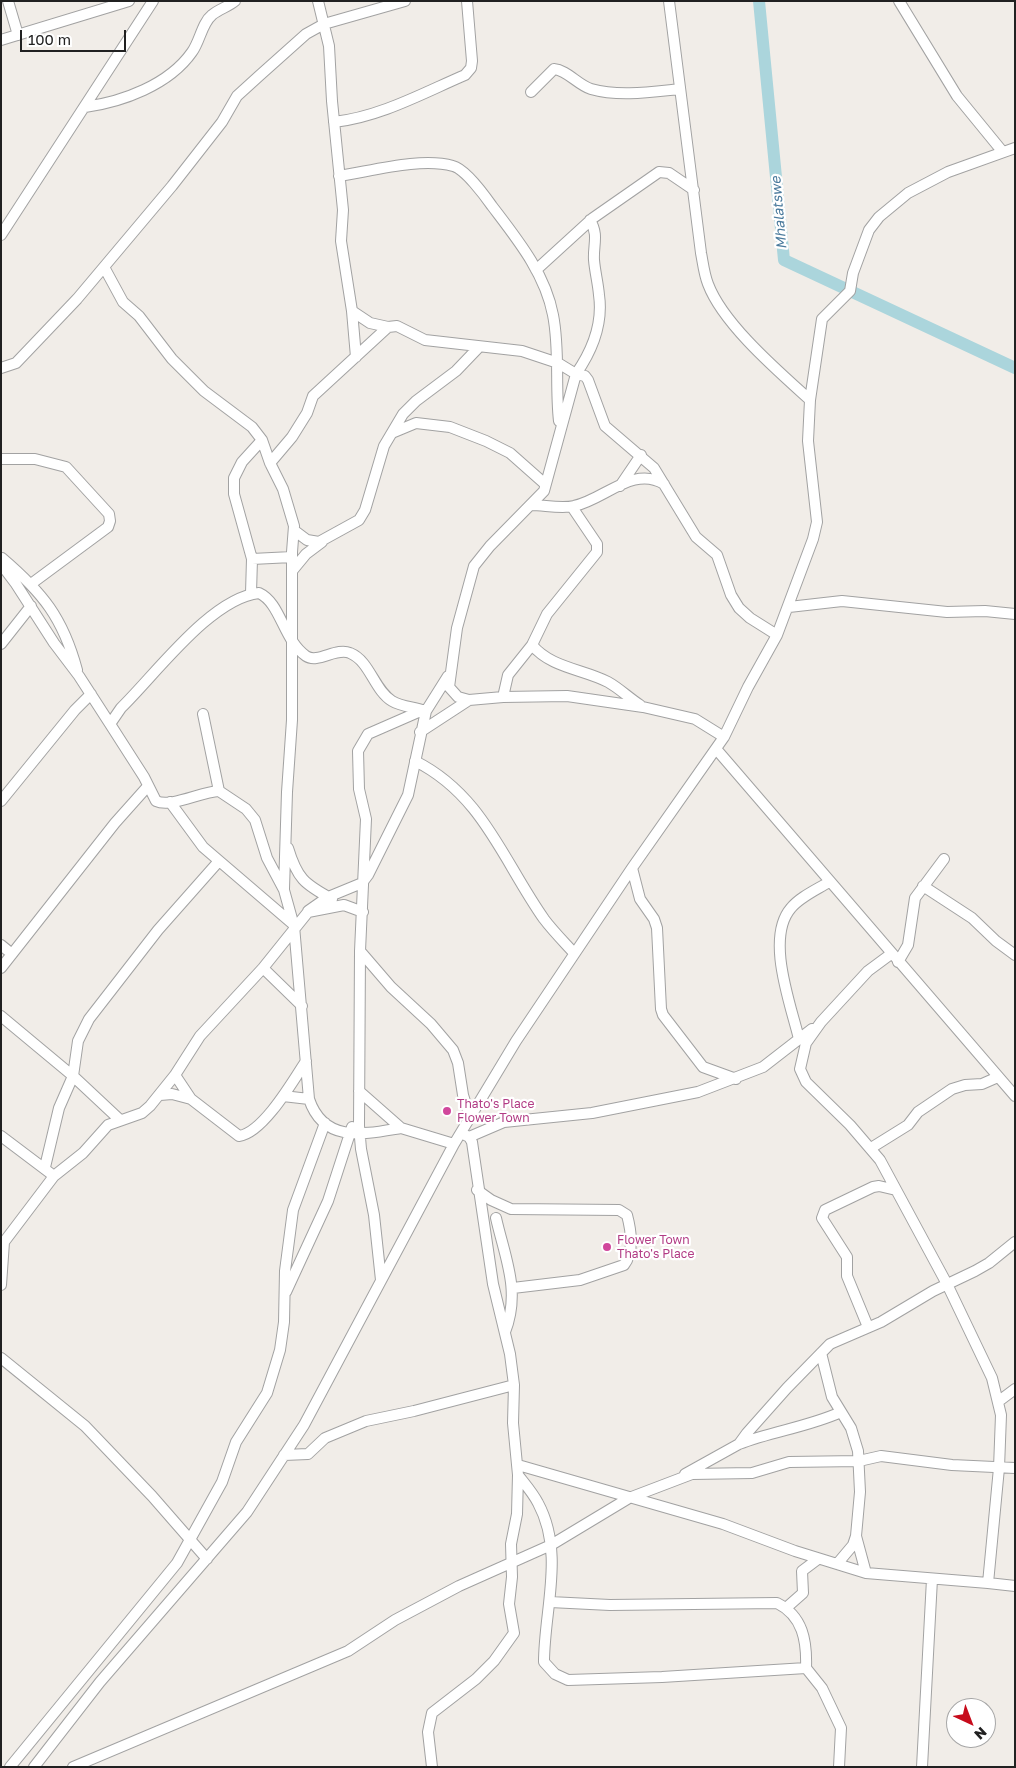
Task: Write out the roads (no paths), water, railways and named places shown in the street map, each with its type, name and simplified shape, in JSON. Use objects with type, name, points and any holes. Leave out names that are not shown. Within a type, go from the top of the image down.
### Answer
[{"type":"street","points":[[8,1],[18,35]]},
{"type":"street","points":[[1,235],[152,1]]},
{"type":"street","points":[[85,107],[113,103],[136,94],[168,74],[191,54],[212,15],[235,1]]},
{"type":"street","points":[[318,1],[329,46],[343,210],[341,241],[352,310],[356,357]]},
{"type":"street","points":[[1,376],[16,363],[104,267],[222,122],[237,96],[306,34],[324,24],[405,1]]},
{"type":"street","points":[[334,122],[355,120],[376,113],[465,75],[471,68],[472,61],[468,1]]},
{"type":"street","points":[[669,1],[704,269],[716,301],[747,340],[810,400]]},
{"type":"street","points":[[899,1],[957,96],[1002,151]]},
{"type":"street","points":[[1,40],[124,2]]},
{"type":"street","points":[[531,92],[554,69],[579,84],[604,92],[637,94],[680,89]]},
{"type":"street","points":[[987,157],[990,136]]},
{"type":"street","points":[[432,1767],[428,1732],[432,1713],[476,1679],[510,1642],[514,1633],[509,1604],[512,1562],[511,1535],[517,1514],[518,1470],[513,1423],[514,1385],[505,1332],[493,1284],[478,1190],[474,1149],[465,1135],[470,1116],[574,953],[632,868],[717,750],[777,635],[789,607],[813,539],[817,522],[808,441],[810,400],[822,319],[850,291],[853,272],[869,230],[879,217],[908,193],[948,172],[1002,151],[1015,148]]},
{"type":"street","points":[[339,176],[412,164],[453,166],[465,173],[526,252],[548,296],[554,316],[558,363],[557,400],[560,427]]},
{"type":"street","points":[[536,270],[590,220],[659,172],[669,173],[694,190]]},
{"type":"street","points":[[590,220],[596,235],[594,259],[600,297],[599,320],[594,341],[576,374],[540,496],[483,553],[474,566],[457,628],[449,674],[449,687],[454,695],[468,700],[503,697],[567,696],[643,707],[695,719],[724,737]]},
{"type":"street","points":[[104,267],[123,302],[146,324],[172,359],[204,391],[252,427],[262,440],[270,463],[283,489],[295,531],[292,557],[292,720],[284,890]]},
{"type":"street","points":[[352,310],[370,323],[388,327],[397,326],[425,340],[522,351],[558,363],[576,374],[585,376],[605,426],[654,468],[696,537],[717,555],[731,594],[739,608],[750,618],[777,635]]},
{"type":"street","points":[[270,463],[292,436],[307,413],[313,396],[388,327]]},
{"type":"street","points":[[292,571],[306,554],[363,516],[384,446],[403,414],[416,401],[456,371],[479,347]]},
{"type":"street","points":[[1,368],[16,363]]},
{"type":"street","points":[[392,433],[416,423],[450,427],[510,453],[545,484]]},
{"type":"street","points":[[252,593],[252,558],[234,494],[234,478],[242,462],[262,440]]},
{"type":"street","points":[[620,487],[628,472],[641,455]]},
{"type":"street","points":[[1,459],[35,459],[66,467],[109,514],[110,521],[108,527],[31,584]]},
{"type":"street","points":[[530,505],[572,507],[637,478],[650,479],[666,485]]},
{"type":"street","points":[[503,697],[508,675],[532,645],[547,614],[598,552],[597,544],[572,507]]},
{"type":"street","points":[[295,531],[310,541],[323,541]]},
{"type":"street","points":[[252,558],[292,557]]},
{"type":"street","points":[[1,558],[31,584],[59,620],[70,646],[79,676]]},
{"type":"street","points":[[1,564],[91,694],[156,801],[185,800],[193,795],[218,791],[246,809],[255,820],[267,858],[284,890],[294,926],[309,1099],[313,1110],[325,1123],[334,1129],[360,1134],[401,1128],[454,1144]]},
{"type":"street","points":[[110,724],[121,708],[208,617],[228,604],[252,593],[259,592],[265,595],[292,643],[307,657],[313,658],[340,651],[350,652],[358,658],[379,688],[392,701],[424,710]]},
{"type":"street","points":[[789,607],[842,601],[947,612],[985,611],[1015,614]]},
{"type":"street","points":[[1,644],[31,606]]},
{"type":"street","points":[[532,645],[540,654],[548,659],[608,682],[643,707]]},
{"type":"street","points":[[1,1285],[3,1244],[54,1176],[83,1153],[108,1125],[142,1113],[160,1095],[200,1036],[263,968],[294,926],[308,912],[328,896],[362,883],[374,865],[408,795],[424,710],[449,674]]},
{"type":"street","points":[[1,801],[75,710],[91,694]]},
{"type":"street","points":[[420,732],[468,700]]},
{"type":"street","points":[[381,1280],[374,1215],[360,1134],[360,951],[366,819],[358,788],[358,751],[368,734],[424,710]]},
{"type":"street","points":[[203,714],[204,728],[218,791]]},
{"type":"street","points":[[717,750],[1015,1096]]},
{"type":"street","points":[[415,761],[436,771],[464,796],[490,830],[544,919],[574,953]]},
{"type":"street","points":[[1,968],[115,823],[148,786]]},
{"type":"street","points":[[170,802],[190,831],[219,861],[294,926]]},
{"type":"street","points":[[286,840],[299,876],[307,885],[344,905],[363,912]]},
{"type":"street","points":[[898,962],[908,945],[915,898],[944,859]]},
{"type":"street","points":[[45,1167],[58,1108],[73,1076],[78,1041],[89,1019],[158,930],[219,861]]},
{"type":"street","points":[[632,868],[640,899],[654,919],[657,928],[661,1009],[663,1015],[703,1067],[736,1079]]},
{"type":"street","points":[[799,1039],[780,962],[781,930],[786,914],[791,907],[829,882]]},
{"type":"street","points":[[923,886],[972,918],[996,941],[1015,955]]},
{"type":"street","points":[[308,912],[344,905]]},
{"type":"street","points":[[1,945],[12,954]]},
{"type":"street","points":[[360,951],[391,987],[431,1024],[453,1050],[458,1063],[463,1095],[470,1116]]},
{"type":"street","points":[[891,954],[868,971],[821,1022],[806,1043],[800,1069],[802,1076],[871,1148],[880,1160],[947,1284],[992,1378],[1001,1415],[999,1468],[988,1583]]},
{"type":"street","points":[[263,968],[302,1006]]},
{"type":"street","points":[[1,1016],[73,1076],[120,1120]]},
{"type":"street","points":[[34,1767],[100,1682],[247,1512],[304,1424],[454,1144],[465,1135],[504,1122],[592,1113],[698,1092],[736,1079],[762,1067],[821,1022]]},
{"type":"street","points":[[175,1075],[191,1099],[238,1136],[247,1135],[255,1128],[283,1096],[306,1062]]},
{"type":"street","points":[[871,1148],[908,1125],[918,1112],[952,1089],[965,1085],[982,1084],[998,1077]]},
{"type":"street","points":[[360,1091],[401,1128]]},
{"type":"street","points":[[160,1095],[172,1094],[191,1099]]},
{"type":"street","points":[[283,1096],[309,1099]]},
{"type":"street","points":[[285,1292],[328,1201],[349,1132],[360,1107]]},
{"type":"street","points":[[10,1767],[162,1584],[190,1540],[222,1482],[236,1442],[267,1393],[274,1376],[280,1350],[285,1271],[293,1210],[298,1191],[325,1123]]},
{"type":"street","points":[[1,1136],[45,1167],[54,1176]]},
{"type":"street","points":[[868,1327],[846,1276],[847,1256],[822,1218],[825,1210],[873,1187],[879,1186],[896,1190]]},
{"type":"street","points":[[478,1190],[491,1200],[511,1209],[619,1210],[627,1215],[630,1237],[629,1253],[624,1265],[580,1280],[513,1288]]},
{"type":"street","points":[[484,1229],[496,1218],[511,1209]]},
{"type":"street","points":[[496,1218],[513,1288],[512,1308],[505,1332]]},
{"type":"street","points":[[740,1444],[746,1433],[830,1344],[868,1327],[990,1263],[1015,1242]]},
{"type":"street","points":[[821,1353],[832,1397],[852,1428],[859,1461],[860,1492],[856,1536],[853,1545],[836,1564]]},
{"type":"street","points":[[1,1358],[85,1426],[207,1559]]},
{"type":"street","points":[[284,1455],[308,1454],[325,1438],[366,1421],[414,1411],[514,1385]]},
{"type":"street","points":[[999,1401],[1015,1389]]},
{"type":"street","points":[[674,1482],[740,1444],[780,1430],[810,1424],[840,1412]]},
{"type":"street","points":[[73,1767],[348,1651],[395,1620],[459,1586],[551,1545],[629,1498],[692,1474],[752,1472],[788,1462],[859,1461],[881,1456],[952,1465],[1015,1468]]},
{"type":"street","points":[[518,1470],[723,1524],[818,1558],[866,1572],[1015,1586]]},
{"type":"street","points":[[518,1470],[539,1504],[551,1545],[553,1564],[550,1602],[544,1636],[544,1662],[555,1674],[568,1680],[662,1677],[806,1668]]},
{"type":"street","points":[[856,1536],[866,1572]]},
{"type":"street","points":[[786,1608],[803,1593],[802,1571],[818,1558]]},
{"type":"street","points":[[922,1767],[932,1579]]},
{"type":"street","points":[[550,1602],[610,1605],[777,1603],[786,1608],[802,1627],[807,1646],[806,1668],[822,1688],[841,1728],[839,1767]]},
{"type":"waterway","name":"Mhalatswe","points":[[759,1],[784,260],[1015,368]]},
{"type":"place","name":"Thato's Place Flower Town","points":[[447,1111]]},
{"type":"place","name":"Flower Town Thato's Place","points":[[607,1247]]}]
